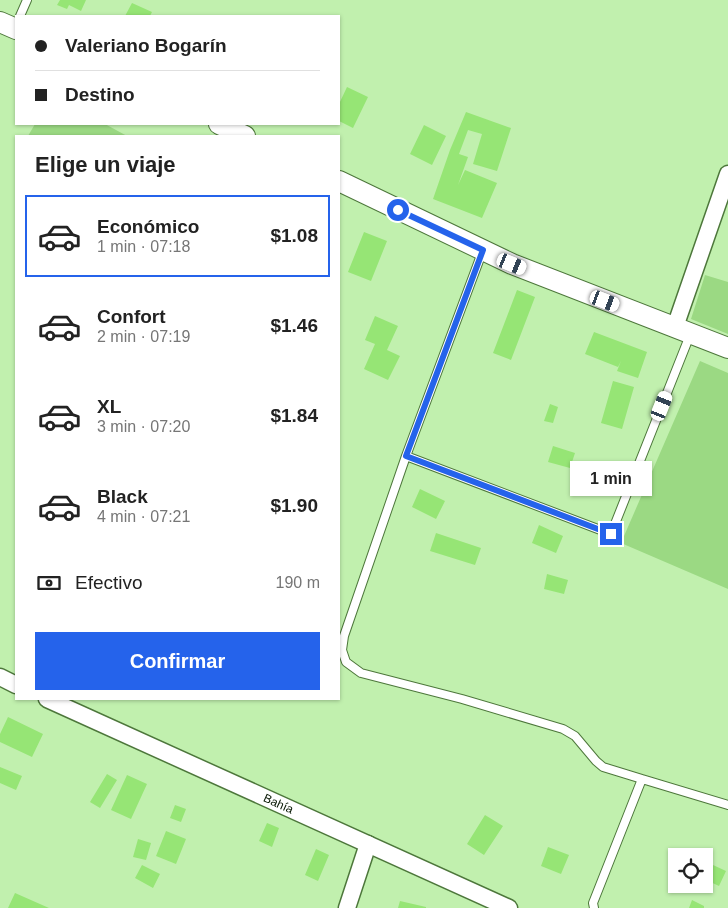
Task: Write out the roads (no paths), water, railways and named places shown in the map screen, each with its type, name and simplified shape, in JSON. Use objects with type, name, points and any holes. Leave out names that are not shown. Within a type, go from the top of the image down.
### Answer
[{"type":"street","points":[[221,125],[243,135]]},
{"type":"street","points":[[683,330],[728,174]]},
{"type":"street","points":[[340,182],[483,250],[569,287],[728,348]]},
{"type":"street","points":[[0,677],[15,684]]},
{"type":"street","name":"Bahía","points":[[49,700],[509,908]]},
{"type":"street","points":[[347,908],[368,844]]},
{"type":"lane","points":[[18,15],[26,0]]},
{"type":"lane","points":[[483,250],[406,456],[344,636],[342,650],[346,662],[361,673],[462,699],[563,729],[575,736],[603,767],[728,805]]},
{"type":"lane","points":[[406,456],[611,534],[683,330]]},
{"type":"lane","points":[[585,908],[594,905],[642,779]]}]
